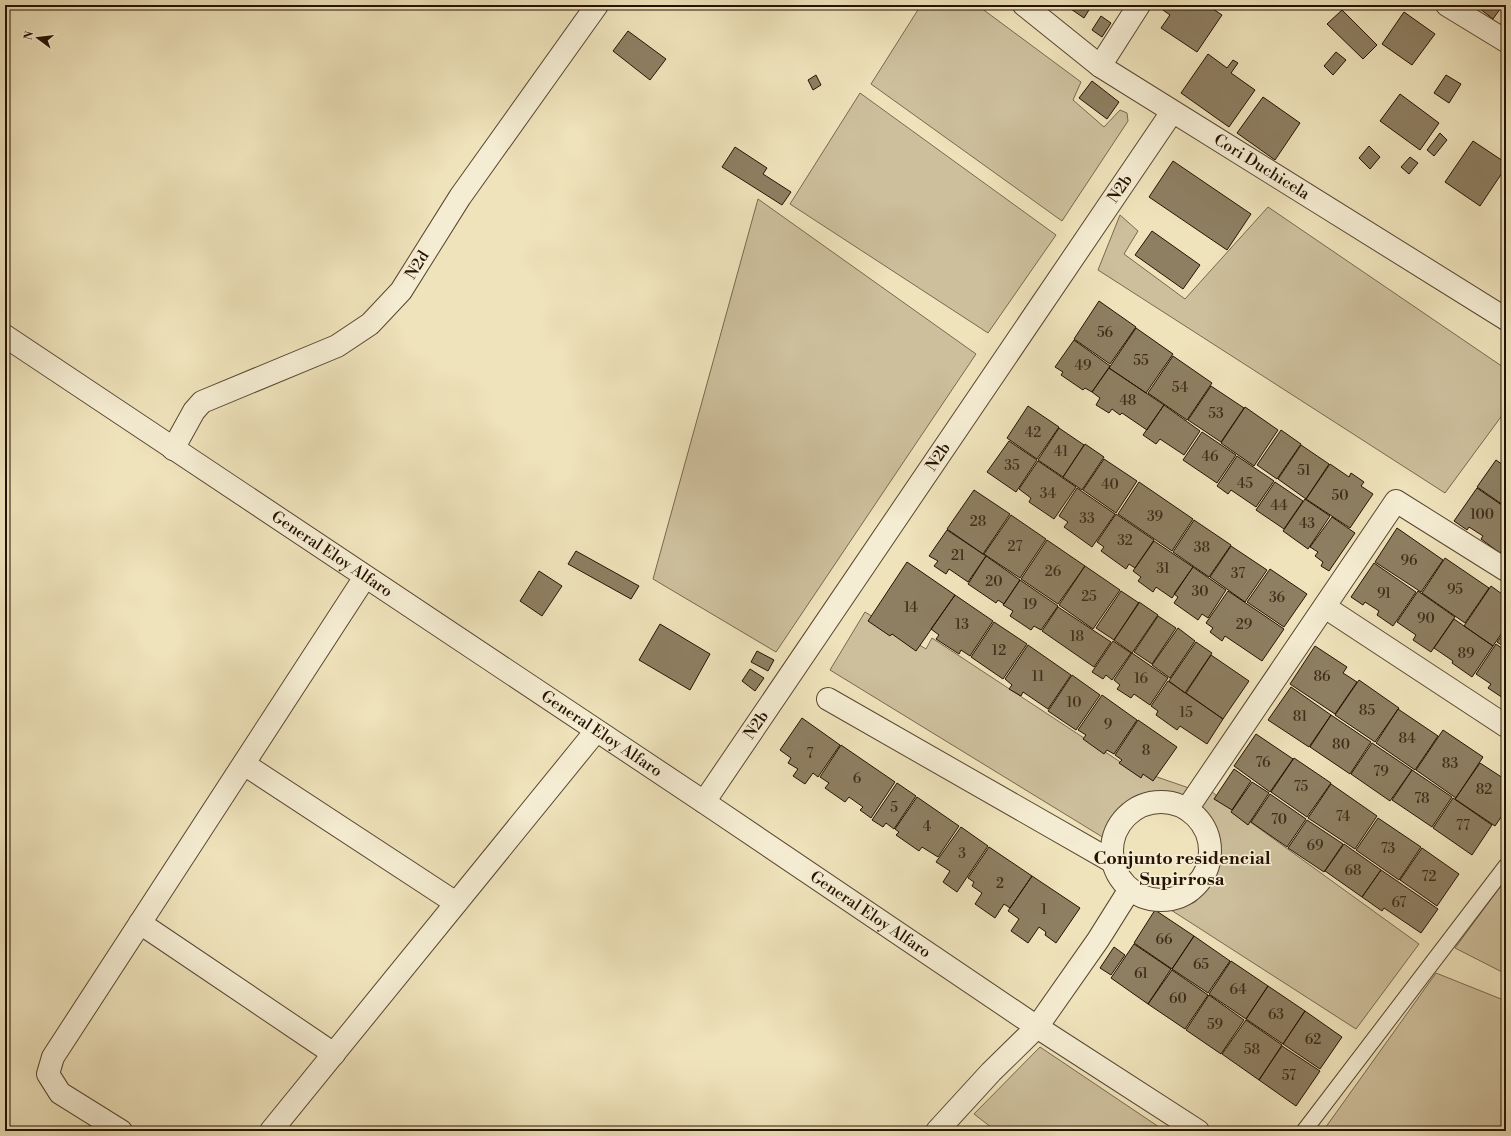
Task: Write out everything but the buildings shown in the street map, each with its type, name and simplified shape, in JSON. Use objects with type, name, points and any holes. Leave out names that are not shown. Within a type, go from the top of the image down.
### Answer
[{"type":"street","name":"N2d","points":[[173,449],[194,411],[202,402],[337,346],[375,319],[401,291],[460,197],[597,5]]},
{"type":"street","name":"Cori Duchicela","points":[[1024,5],[1100,66],[1172,112],[1501,311]]},
{"type":"street","points":[[1100,66],[1139,5]]},
{"type":"street","points":[[1447,5],[1506,41]]},
{"type":"street","name":"N2b","points":[[704,802],[1172,112]]},
{"type":"street","name":"General Eloy Alfaro","points":[[5,336],[704,802],[1037,1027],[1198,1131]]},
{"type":"street","points":[[1187,808],[1396,501],[1506,570]]},
{"type":"street","points":[[121,1131],[60,1093],[48,1074],[53,1057],[365,577]]},
{"type":"street","points":[[1325,607],[1506,726]]},
{"type":"street","points":[[828,699],[1113,862]]},
{"type":"street","points":[[271,1131],[596,731]]},
{"type":"street","points":[[244,764],[456,903]]},
{"type":"street","points":[[1161,802],[1171,803],[1187,808],[1199,819],[1207,833],[1211,849],[1209,865],[1202,880],[1190,891],[1176,898],[1160,900],[1144,898],[1130,889],[1119,877],[1113,862],[1113,846],[1117,830],[1127,816],[1140,807],[1161,802]]},
{"type":"street","points":[[937,1131],[991,1072],[1037,1027],[1098,940],[1130,889]]},
{"type":"street","points":[[140,923],[334,1054]]},
{"type":"lane","points":[[1304,1131],[1506,866]]},
{"type":"shaded area","points":[[921,5],[977,5],[1081,82],[1073,100],[1104,127],[1120,110],[1127,113],[1128,121],[1062,221],[871,84]]},
{"type":"shaded area","points":[[860,93],[1056,235],[988,333],[790,204]]},
{"type":"shaded area","points":[[758,199],[976,354],[776,652],[653,579]]},
{"type":"shaded area","points":[[1268,207],[1506,369],[1506,410],[1445,493],[1098,270],[1120,215],[1138,231],[1124,254],[1185,299]]},
{"type":"shaded area","points":[[865,612],[926,649],[932,638],[1128,767],[1189,788],[1182,798],[1158,792],[1145,793],[1133,797],[1117,813],[1104,838],[830,670]]},
{"type":"shaded area","points":[[1210,790],[1231,808],[1419,944],[1356,1029],[1171,910],[1195,902],[1213,880],[1217,869],[1220,858],[1220,847],[1213,826],[1199,807]]},
{"type":"shaded area","points":[[1506,879],[1506,974],[1455,948]]},
{"type":"shaded area","points":[[1436,973],[1506,1001],[1506,1131],[1323,1131]]},
{"type":"shaded area","points":[[1040,1047],[1165,1131],[996,1131],[974,1114]]},
{"type":"district","name":"Conjunto residencial Supirrosa","points":[[1182,868]]}]
